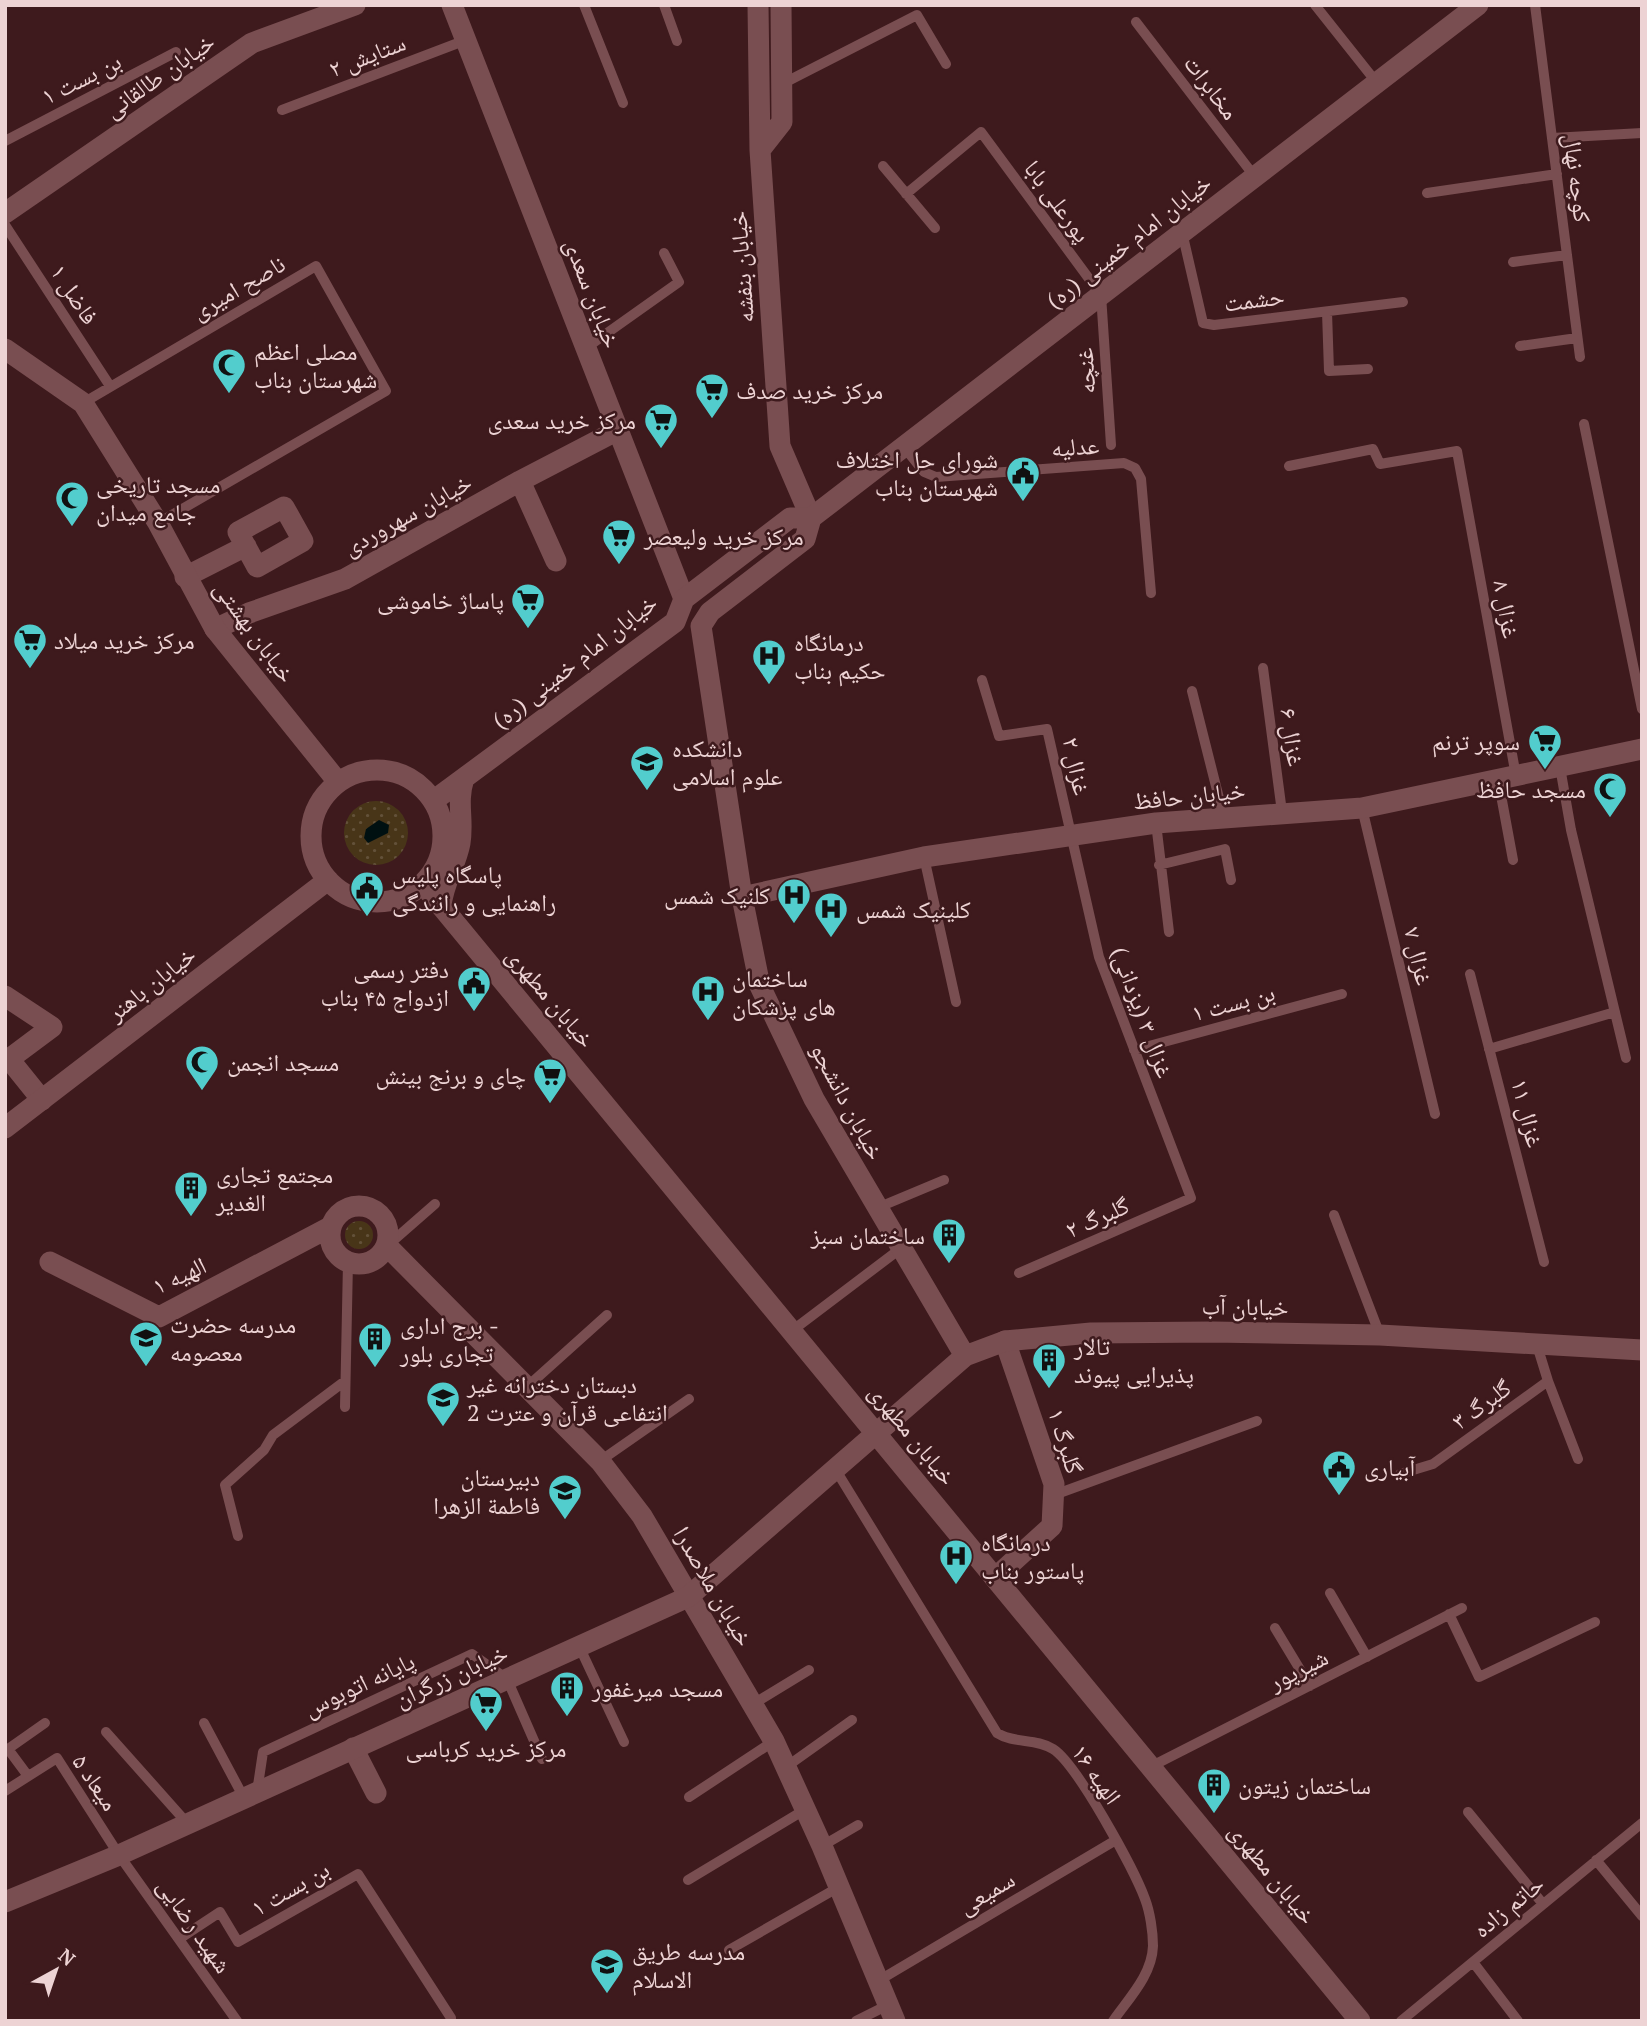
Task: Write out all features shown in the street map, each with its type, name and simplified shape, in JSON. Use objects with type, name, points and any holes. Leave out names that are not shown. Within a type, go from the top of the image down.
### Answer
[{"type":"main road","name":"خیابان طالقانی","points":[[5,213],[252,43],[355,5]]},
{"type":"main road","name":"خیابان سعدی","points":[[452,5],[684,599]]},
{"type":"main road","name":"خیابان بنفشه","points":[[758,5],[760,150],[780,446],[811,518]]},
{"type":"main road","points":[[760,150],[782,122],[781,5]]},
{"type":"main road","name":"خیابان امام خمینی (ره)","points":[[433,801],[676,622],[684,599],[790,519],[811,518],[1478,5]]},
{"type":"main road","name":"خیابان بهشتی","points":[[5,349],[83,402],[158,523],[215,629],[338,782]]},
{"type":"main road","name":"خیابان سهروردی","points":[[215,629],[249,613],[345,579],[520,481],[618,430]]},
{"type":"main road","points":[[520,481],[556,561]]},
{"type":"main road","name":"خیابان امام خمینی (ره)","points":[[710,612],[805,539],[811,518]]},
{"type":"main road","points":[[185,577],[246,547]]},
{"type":"main road","name":"خیابان دانشجو","points":[[710,612],[701,625],[702,644],[742,897],[761,986],[814,1099],[965,1356]]},
{"type":"main road","points":[[676,622],[688,625],[702,644]]},
{"type":"main road","name":"خیابان حافظ","points":[[742,897],[924,857],[1071,835],[1156,823],[1282,811],[1362,808],[1642,749]]},
{"type":"main road","points":[[388,770],[413,780],[433,801],[443,824],[443,842],[439,861],[423,884],[397,899],[375,902],[346,894],[328,880],[315,858],[312,825],[321,801],[338,782],[362,771],[388,770]]},
{"type":"main road","points":[[441,906],[444,888],[455,864],[460,841],[458,804],[464,778]]},
{"type":"main road","name":"خیابان باهنر","points":[[5,1128],[328,880]]},
{"type":"main road","name":"خیابان مطهری","points":[[423,884],[876,1430],[1360,2021]]},
{"type":"main road","points":[[5,996],[52,1027],[7,1060],[42,1100]]},
{"type":"main road","points":[[351,1206],[368,1206],[383,1217],[388,1226],[387,1246],[374,1260],[366,1264],[348,1262],[331,1244],[331,1227],[343,1210],[351,1206]]},
{"type":"main road","name":"الهیه ۱","points":[[50,1262],[159,1317],[331,1227]]},
{"type":"main road","name":"خیابان ملاصدرا","points":[[387,1246],[600,1461],[642,1516],[774,1741],[806,1809],[892,2013]]},
{"type":"main road","name":"خیابان آب","points":[[876,1430],[965,1356],[1005,1341],[1091,1333],[1380,1335],[1642,1350]]},
{"type":"main road","name":"گلبرگ ۱","points":[[996,1577],[1052,1526],[1054,1495],[1054,1484],[1005,1341]]},
{"type":"main road","name":"خیابان زرگران","points":[[5,1902],[119,1854],[688,1597],[876,1430]]},
{"type":"main road","points":[[353,1748],[376,1793]]},
{"type":"lane","points":[[584,5],[623,103]]},
{"type":"lane","points":[[664,5],[677,41]]},
{"type":"lane","points":[[1315,5],[1377,83]]},
{"type":"lane","name":"کوچه نهال","points":[[1535,5],[1580,357]]},
{"type":"lane","points":[[782,84],[917,15],[946,64]]},
{"type":"lane","name":"مخابرات","points":[[1136,22],[1255,177]]},
{"type":"lane","name":"ستایش ۲","points":[[282,110],[466,40]]},
{"type":"lane","name":"بن بست ۱","points":[[5,141],[176,52]]},
{"type":"lane","name":"پورعلی بابا","points":[[906,194],[981,132],[1101,295]]},
{"type":"lane","points":[[1552,138],[1642,133]]},
{"type":"lane","points":[[883,166],[935,228]]},
{"type":"lane","points":[[1427,194],[1557,174]]},
{"type":"lane","name":"فاضل ۱","points":[[5,225],[110,386]]},
{"type":"lane","name":"حشمت","points":[[1182,233],[1203,323],[1214,325],[1403,302]]},
{"type":"lane","points":[[586,348],[679,282],[664,253]]},
{"type":"lane","points":[[1513,262],[1567,256]]},
{"type":"lane","name":"ناصح امیری","points":[[83,402],[316,266],[386,391],[158,523]]},
{"type":"lane","name":"غنچه","points":[[1101,295],[1111,444]]},
{"type":"lane","points":[[1327,312],[1329,371],[1368,369]]},
{"type":"lane","points":[[1520,346],[1577,338]]},
{"type":"lane","points":[[1584,425],[1642,709]]},
{"type":"lane","name":"عدلیه","points":[[904,447],[924,472],[936,477],[1124,463],[1135,468],[1142,479],[1151,593]]},
{"type":"lane","name":"غزال ۸","points":[[1289,466],[1373,449],[1380,464],[1457,451],[1507,777],[1513,860]]},
{"type":"lane","name":"غزال ۶","points":[[1263,668],[1282,811]]},
{"type":"lane","name":"غزال ۲","points":[[982,680],[999,736],[1047,729],[1071,835]]},
{"type":"lane","points":[[1192,691],[1224,818]]},
{"type":"lane","points":[[1560,767],[1571,830],[1626,1058]]},
{"type":"lane","name":"غزال ۷","points":[[1362,808],[1434,1114]]},
{"type":"lane","points":[[1156,823],[1158,864],[1170,932]]},
{"type":"lane","name":"غزال ۳ (یزدانی)","points":[[1071,835],[1099,957],[1191,1198]]},
{"type":"lane","points":[[1158,864],[1225,849],[1230,880]]},
{"type":"lane","points":[[924,857],[956,1002]]},
{"type":"lane","name":"غزال ۱۱","points":[[1470,974],[1544,1262]]},
{"type":"lane","name":"بن بست ۱","points":[[1134,1050],[1342,994]]},
{"type":"lane","points":[[1489,1049],[1615,1012]]},
{"type":"lane","points":[[877,1208],[944,1180]]},
{"type":"lane","name":"گلبرگ ۲","points":[[1019,1273],[1191,1198]]},
{"type":"lane","points":[[387,1246],[435,1204]]},
{"type":"lane","points":[[1334,1215],[1380,1335]]},
{"type":"lane","points":[[793,1330],[900,1249]]},
{"type":"lane","points":[[345,1406],[348,1262]]},
{"type":"lane","points":[[528,1386],[607,1315]]},
{"type":"lane","name":"گلبرگ ۳","points":[[1400,1474],[1433,1464],[1548,1381],[1536,1342]]},
{"type":"lane","points":[[238,1536],[225,1485],[264,1450],[273,1435],[345,1381]]},
{"type":"lane","points":[[1548,1381],[1578,1459]]},
{"type":"lane","points":[[600,1461],[689,1399]]},
{"type":"lane","points":[[1054,1495],[1257,1421]]},
{"type":"lane","name":"الهیه ۱۶","points":[[834,1467],[997,1733],[1005,1738],[1041,1743],[1055,1750],[1085,1788],[1116,1840],[1146,1900],[1153,1946],[1145,1976],[1113,2021]]},
{"type":"lane","points":[[1331,1593],[1367,1657]]},
{"type":"lane","name":"شیرپور","points":[[1152,1766],[1462,1608]]},
{"type":"lane","points":[[1449,1614],[1479,1677],[1595,1622]]},
{"type":"lane","points":[[1275,1628],[1310,1686]]},
{"type":"lane","points":[[579,1646],[624,1742]]},
{"type":"lane","name":"پایانه اتوبوس","points":[[250,1795],[263,1752],[472,1654],[507,1679]]},
{"type":"lane","points":[[753,1704],[809,1670]]},
{"type":"lane","points":[[507,1679],[542,1759]]},
{"type":"lane","points":[[786,1767],[852,1720]]},
{"type":"lane","points":[[28,1776],[8,1749],[45,1723]]},
{"type":"lane","points":[[204,1723],[250,1795]]},
{"type":"lane","points":[[106,1732],[187,1823]]},
{"type":"lane","points":[[689,1797],[774,1741]]},
{"type":"lane","name":"میعاد ۵","points":[[5,1791],[57,1758],[119,1854]]},
{"type":"lane","points":[[688,1880],[806,1809]]},
{"type":"lane","points":[[1468,1812],[1543,1904]]},
{"type":"lane","name":"حاتم زاده","points":[[1401,2021],[1642,1823]]},
{"type":"lane","points":[[822,1846],[858,1825]]},
{"type":"lane","name":"سمیعی","points":[[878,1981],[1116,1840]]},
{"type":"lane","name":"شهید رضایی","points":[[119,1854],[237,2021]]},
{"type":"lane","points":[[1596,1860],[1642,1916]]},
{"type":"lane","name":"بن بست ۱","points":[[179,1939],[220,1912],[238,1942],[359,1874],[451,2018]]},
{"type":"lane","points":[[729,1950],[839,1887]]},
{"type":"lane","points":[[1473,1962],[1518,2021]]},
{"type":"lane","points":[[856,2021],[892,2013]]},
{"type":"shaded area","points":[[370,801],[382,801],[399,810],[406,821],[406,845],[399,856],[382,865],[370,865],[358,860],[349,851],[344,839],[344,827],[349,815],[358,806]]},
{"type":"shaded area","points":[[379,820],[389,825],[388,833],[368,843],[364,838],[366,829]]},
{"type":"shaded area","points":[[359,1221],[369,1225],[373,1235],[369,1245],[359,1249],[349,1245],[345,1235],[349,1225]]},
{"type":"place","name":"مصلی اعظم شهرستان بناب","points":[[229,395]]},
{"type":"place","name":"مرکز خرید صدف","points":[[712,420]]},
{"type":"place","name":"مرکز خرید سعدی","points":[[661,450]]},
{"type":"place","name":"شورای حل اختلاف شهرستان بناب","points":[[1023,503]]},
{"type":"place","name":"مسجد تاریخی جامع میدان","points":[[72,528]]},
{"type":"place","name":"مرکز خرید ولیعصر","points":[[619,566]]},
{"type":"place","name":"پاساژ خاموشی","points":[[528,630]]},
{"type":"place","name":"مرکز خرید میلاد","points":[[30,670]]},
{"type":"place","name":"درمانگاه حکیم بناب","points":[[769,686]]},
{"type":"place","name":"سوپر ترنم","points":[[1545,771]]},
{"type":"place","name":"دانشکده علوم اسلامی","points":[[647,792]]},
{"type":"place","name":"مسجد حافظ","points":[[1610,819]]},
{"type":"place","name":"پاسگاه پلیس راهنمایی و رانندگی","points":[[367,918]]},
{"type":"place","name":"کلنیک شمس","points":[[794,925]]},
{"type":"place","name":"کلینیک شمس","points":[[831,939]]},
{"type":"place","name":"دفتر رسمی ازدواج ۴۵ بناب","points":[[474,1013]]},
{"type":"place","name":"ساختمان های پزشکان","points":[[708,1022]]},
{"type":"place","name":"مسجد انجمن","points":[[202,1092]]},
{"type":"place","name":"چای و برنج بینش","points":[[550,1105]]},
{"type":"place","name":"مجتمع تجاری الغدیر","points":[[191,1218]]},
{"type":"place","name":"ساختمان سبز","points":[[949,1265]]},
{"type":"place","name":"مدرسه حضرت معصومه","points":[[146,1368]]},
{"type":"place","name":"برج اداری - تجاری بلور","points":[[375,1369]]},
{"type":"place","name":"تالار پذیرایی پیوند","points":[[1049,1390]]},
{"type":"place","name":"دبستان دخترانه غیر انتفاعی قرآن و عترت 2","points":[[443,1428]]},
{"type":"place","name":"آبیاری","points":[[1339,1497]]},
{"type":"place","name":"دبیرستان فاطمة الزهرا","points":[[565,1521]]},
{"type":"place","name":"درمانگاه پاستور بناب","points":[[956,1586]]},
{"type":"place","name":"مسجد میرغفور","points":[[567,1718]]},
{"type":"place","name":"مرکز خرید کرباسی","points":[[486,1733]]},
{"type":"place","name":"ساختمان زیتون","points":[[1214,1815]]},
{"type":"place","name":"مدرسه طریق الاسلام","points":[[607,1995]]}]
